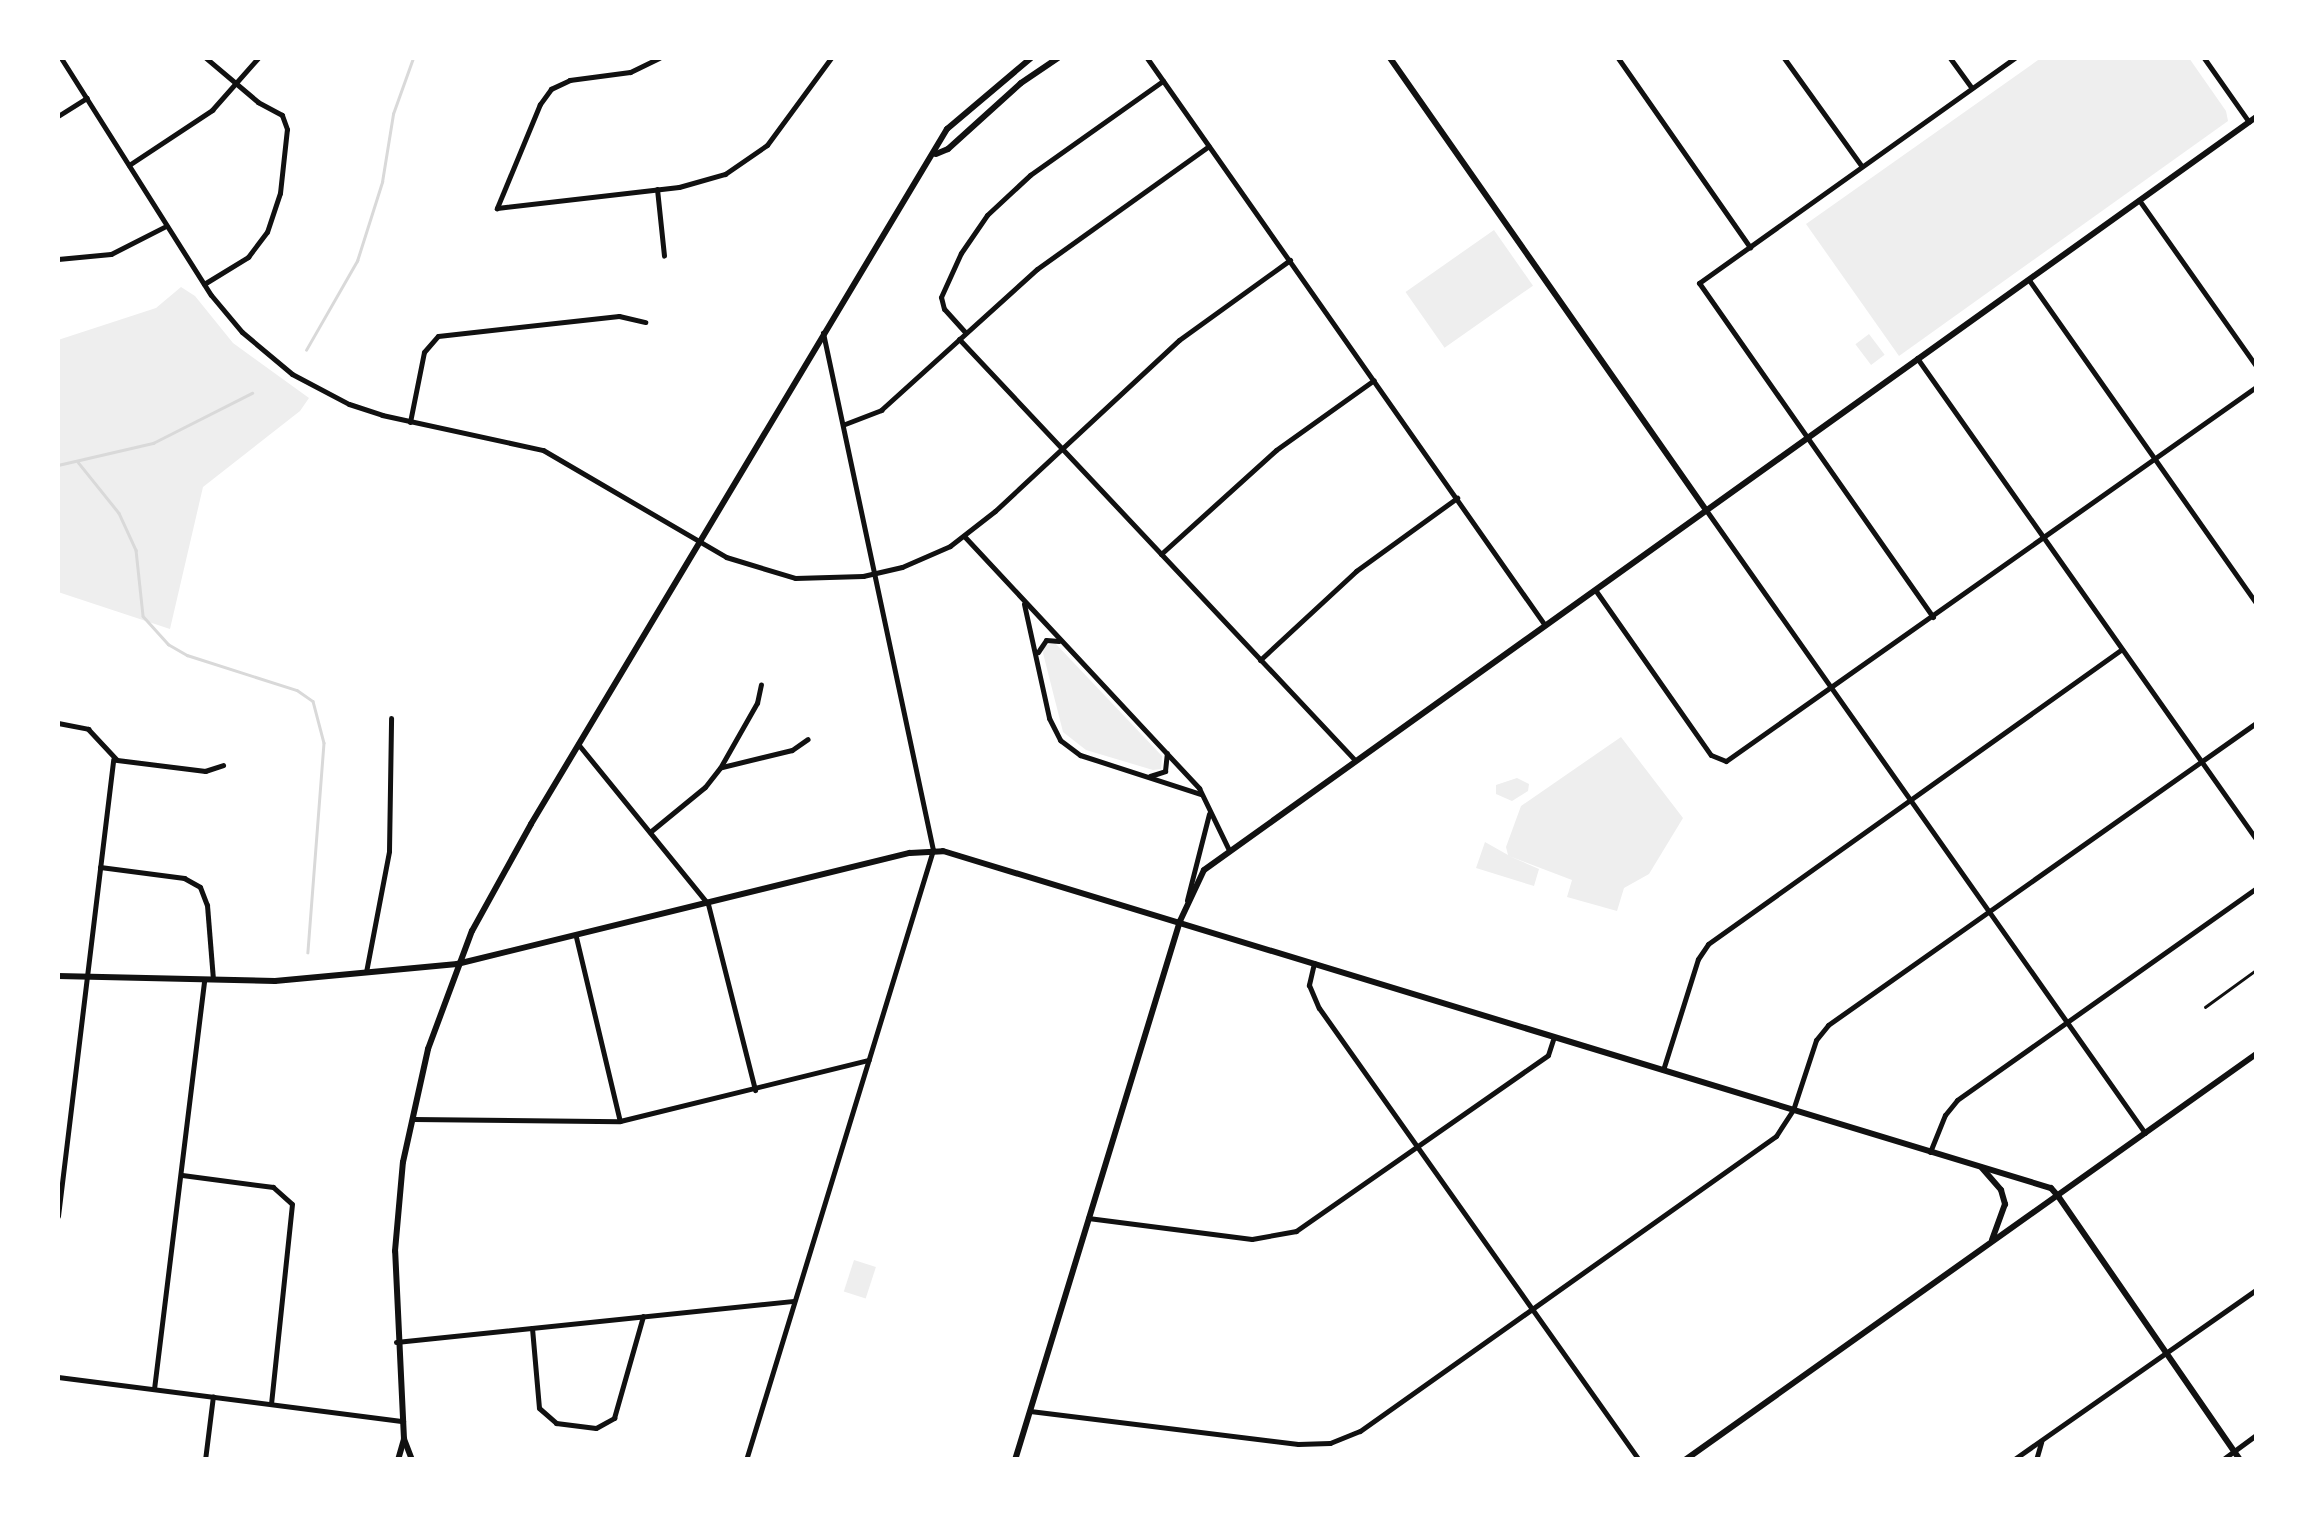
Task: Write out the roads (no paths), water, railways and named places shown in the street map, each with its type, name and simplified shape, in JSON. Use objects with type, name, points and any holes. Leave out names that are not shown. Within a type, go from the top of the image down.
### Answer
[{"type":"main road","points":[[412,1460],[402,1420],[394,1251],[410,1118],[457,964],[490,894],[947,128],[1031,58]]},
{"type":"main road","points":[[934,154],[948,149],[1022,82],[1058,58]]},
{"type":"main road","points":[[1390,58],[1706,510]]},
{"type":"main road","points":[[1015,1460],[1186,901],[1203,871],[1228,848],[2253,120]]},
{"type":"main road","points":[[58,976],[208,979],[366,975],[457,964],[933,850],[1180,921],[2050,1188],[2240,1460]]},
{"type":"main road","points":[[1685,1460],[2256,1054]]},
{"type":"main road","points":[[1981,1168],[2005,1200],[2003,1219],[1990,1244]]},
{"type":"main road","points":[[398,1460],[404,1439]]},
{"type":"street","points":[[62,58],[204,284],[242,332],[292,374],[349,404],[410,422],[542,450],[738,563],[795,578],[832,580],[878,573],[924,560],[964,536],[1179,340],[1290,260]]},
{"type":"street","points":[[204,284],[258,246],[280,193],[286,120],[206,58]]},
{"type":"street","points":[[129,164],[201,118],[258,58]]},
{"type":"street","points":[[658,58],[630,72],[570,80],[550,89],[540,104],[497,208],[711,179],[753,158],[782,128],[831,58]]},
{"type":"street","points":[[1146,58],[1544,624]]},
{"type":"street","points":[[1618,58],[1750,246]]},
{"type":"street","points":[[1784,58],[1862,166]]},
{"type":"street","points":[[1950,58],[1972,88]]},
{"type":"street","points":[[1933,617],[1699,283],[2015,58]]},
{"type":"street","points":[[2204,58],[2253,120]]},
{"type":"street","points":[[966,332],[944,309],[941,297],[961,253],[987,215],[1030,175],[1163,81]]},
{"type":"street","points":[[58,116],[88,98]]},
{"type":"street","points":[[845,424],[881,410],[1060,251],[1209,146]]},
{"type":"street","points":[[657,189],[664,256]]},
{"type":"street","points":[[2139,200],[2256,366]]},
{"type":"street","points":[[58,259],[111,254],[166,226]]},
{"type":"street","points":[[2029,280],[2256,603]]},
{"type":"street","points":[[410,422],[424,352],[438,336],[619,316],[645,322]]},
{"type":"street","points":[[746,1460],[933,850],[878,573],[824,333]]},
{"type":"street","points":[[958,339],[1354,759]]},
{"type":"street","points":[[1918,358],[2256,839]]},
{"type":"street","points":[[1160,554],[1255,468],[1374,380]]},
{"type":"street","points":[[1595,589],[1711,755],[1722,761],[1832,688],[2256,387]]},
{"type":"street","points":[[1260,660],[1356,571],[1457,498]]},
{"type":"street","points":[[1706,510],[2146,1134]]},
{"type":"street","points":[[964,536],[1205,797],[1228,848]]},
{"type":"street","points":[[1020,597],[1049,718],[1060,740],[1080,755],[1205,797]]},
{"type":"street","points":[[1037,658],[1046,640],[1066,645]]},
{"type":"street","points":[[1663,1070],[1698,959],[1708,944],[2122,648]]},
{"type":"street","points":[[650,832],[705,787],[720,768],[757,703],[761,684]]},
{"type":"street","points":[[366,975],[389,852],[391,718]]},
{"type":"street","points":[[1030,1410],[1298,1444],[1330,1443],[1360,1431],[1770,1141],[1793,1110],[1823,1029],[2256,722]]},
{"type":"street","points":[[58,723],[88,729],[113,759],[205,770],[223,766]]},
{"type":"street","points":[[720,768],[792,750],[808,739]]},
{"type":"street","points":[[578,744],[708,904],[754,1090]]},
{"type":"street","points":[[1148,776],[1165,770],[1166,751]]},
{"type":"street","points":[[58,1216],[113,759]]},
{"type":"street","points":[[1186,901],[1210,811]]},
{"type":"street","points":[[100,867],[184,878],[200,886],[208,910],[208,979],[154,1389]]},
{"type":"street","points":[[1930,1152],[1946,1115],[1958,1100],[2256,888]]},
{"type":"street","points":[[576,937],[620,1121]]},
{"type":"street","points":[[1314,962],[1310,986],[1315,1002],[1638,1460]]},
{"type":"street","points":[[1088,1218],[1252,1240],[1276,1238],[1314,1222],[1548,1055],[1554,1036]]},
{"type":"street","points":[[410,1118],[620,1121],[869,1060]]},
{"type":"street","points":[[58,1142],[66,1144]]},
{"type":"street","points":[[182,1175],[274,1187],[292,1204],[270,1404]]},
{"type":"street","points":[[2013,1460],[2256,1290]]},
{"type":"street","points":[[396,1342],[794,1301]]},
{"type":"street","points":[[532,1328],[539,1408],[556,1423],[596,1428],[614,1418],[643,1316]]},
{"type":"street","points":[[58,1377],[402,1420]]},
{"type":"street","points":[[205,1460],[213,1396]]},
{"type":"street","points":[[2222,1460],[2256,1435]]},
{"type":"street","points":[[2036,1460],[2042,1439]]},
{"type":"lane","points":[[2205,1007],[2256,970]]},
{"type":"waterway","points":[[306,350],[357,261],[382,182],[393,114],[413,58]]},
{"type":"waterway","points":[[58,465],[153,443],[252,393]]},
{"type":"waterway","points":[[78,462],[119,513],[136,550],[143,616],[168,644],[187,655],[297,690],[313,701],[324,743],[308,952]]}]
